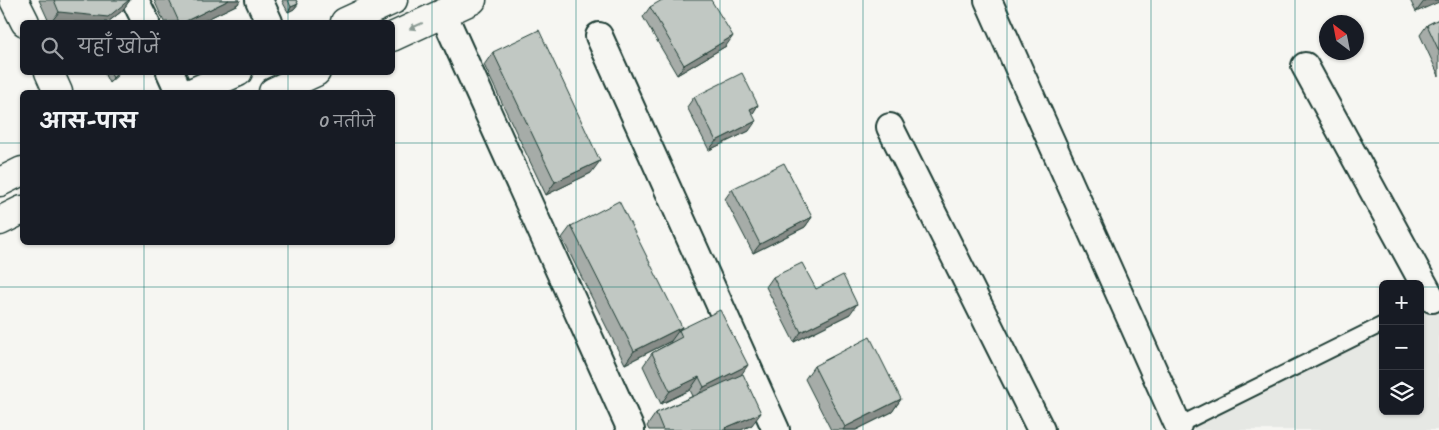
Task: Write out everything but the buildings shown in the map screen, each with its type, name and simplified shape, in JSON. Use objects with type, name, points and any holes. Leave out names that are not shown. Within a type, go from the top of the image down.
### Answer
[{"type":"main road","points":[[14,0],[24,20]]},
{"type":"main road","points":[[395,36],[472,0]]},
{"type":"main road","points":[[350,20],[382,2]]},
{"type":"main road","points":[[50,75],[57,90]]},
{"type":"main road","points":[[198,90],[231,75]]},
{"type":"main road","points":[[277,90],[310,75]]},
{"type":"main road","points":[[0,182],[20,172]]},
{"type":"main road","points":[[0,221],[20,211]]},
{"type":"street","points":[[135,0],[145,20]]},
{"type":"street","points":[[259,0],[268,20]]},
{"type":"street","points":[[988,0],[1173,428]]},
{"type":"street","points":[[443,14],[631,430]]},
{"type":"street","points":[[599,36],[776,430]]},
{"type":"street","points":[[1305,66],[1430,300]]},
{"type":"street","points":[[171,75],[178,90]]},
{"type":"street","points":[[890,127],[1041,430]]},
{"type":"lane","points":[[1173,428],[1381,325]]},
{"type":"shaded area","points":[[1439,303],[1439,430],[1161,430],[1379,330],[1379,415],[1424,415],[1424,309]]}]
